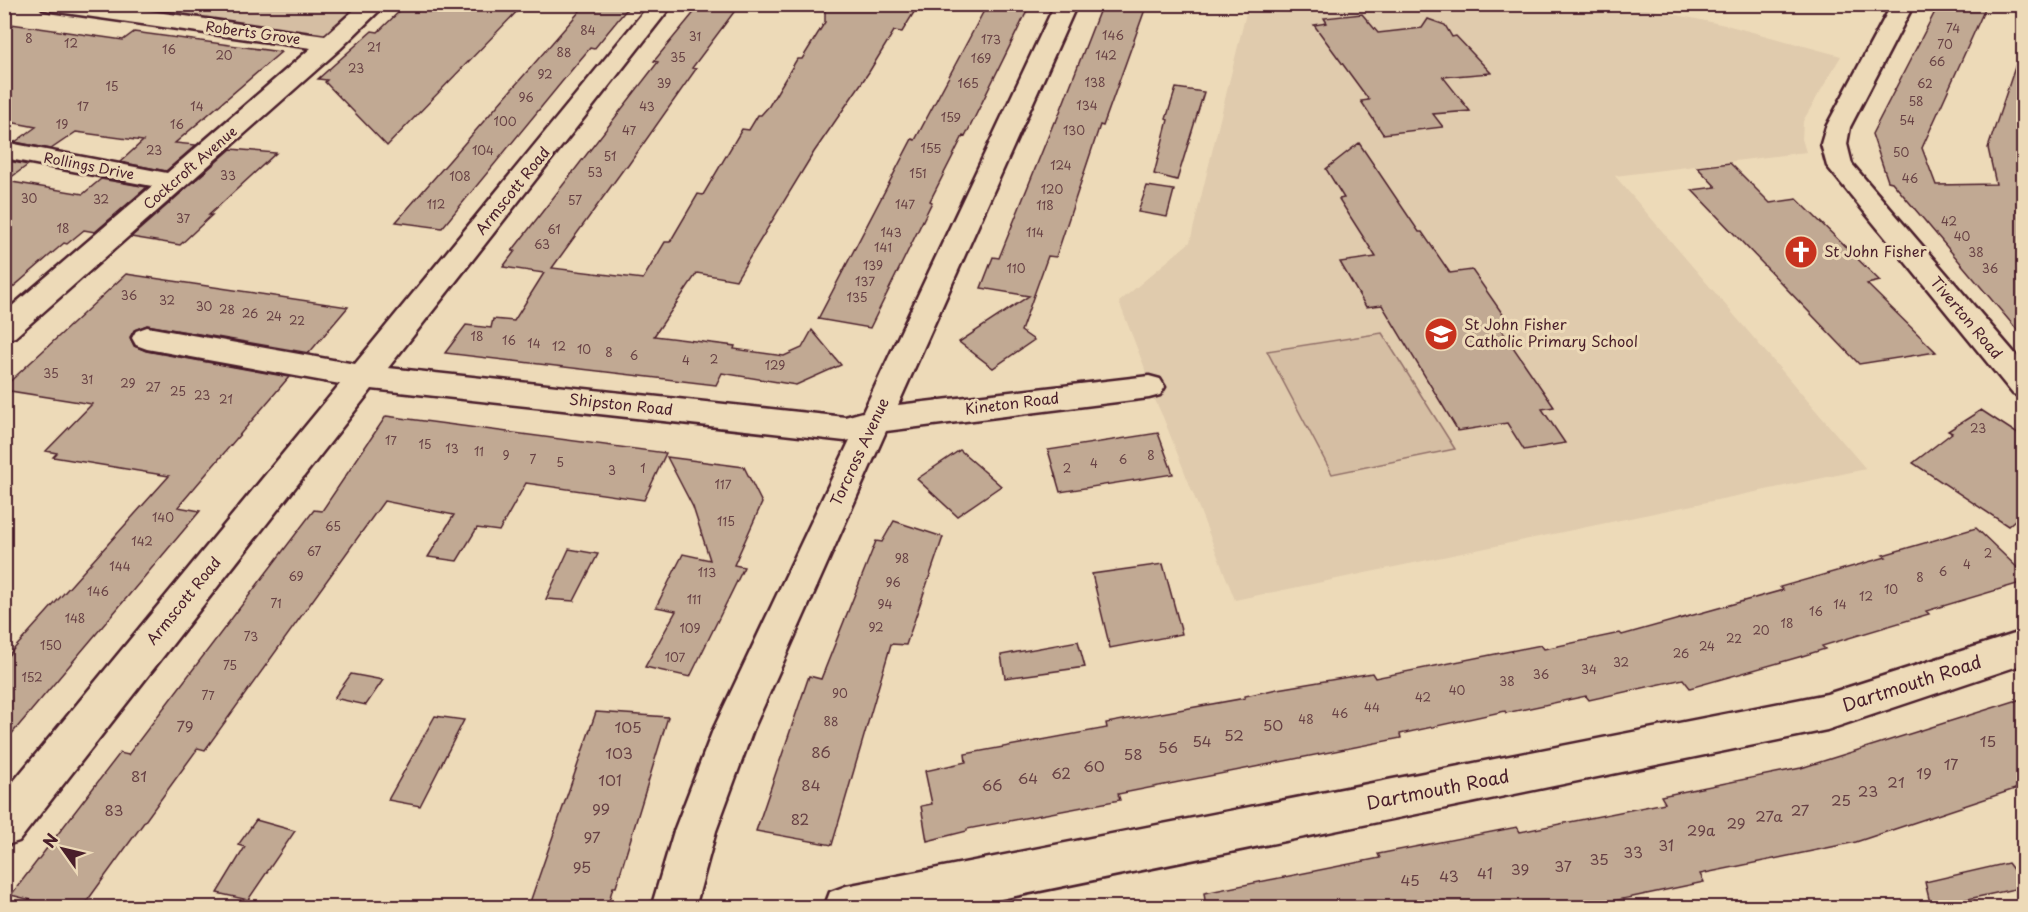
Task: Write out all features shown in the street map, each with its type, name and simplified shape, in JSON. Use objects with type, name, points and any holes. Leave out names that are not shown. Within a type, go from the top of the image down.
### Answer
[{"type":"street","name":"Roberts Grove","points":[[51,4],[332,44]]},
{"type":"street","points":[[138,17],[158,4]]},
{"type":"street","name":"Cockcroft Avenue","points":[[4,330],[375,4]]},
{"type":"street","name":"Armscott Road","points":[[4,826],[662,4]]},
{"type":"street","name":"Torcross Avenue","points":[[673,908],[695,831],[734,730],[1066,4]]},
{"type":"street","name":"Tiverton Road","points":[[1903,4],[1838,126],[1834,144],[1840,166],[2024,386]]},
{"type":"street","name":"Rollings Drive","points":[[4,150],[174,182]]},
{"type":"street","points":[[147,338],[365,377]]},
{"type":"street","name":"Shipston Road","points":[[365,377],[845,429],[876,420]]},
{"type":"street","name":"Kineton Road","points":[[876,420],[1149,387]]},
{"type":"street","name":"Dartmouth Road","points":[[846,908],[1827,712],[2024,647]]},
{"type":"shaded area","points":[[162,4],[368,5],[327,42],[148,13]]},
{"type":"shaded area","name":"St John Fisher Catholic Primary School","points":[[1624,4],[1730,26],[1841,56],[1803,121],[1802,139],[1806,152],[1615,176],[1866,469],[1235,600],[1149,387],[1144,366],[1119,302],[1190,242],[1248,5]]},
{"type":"shaded area","points":[[1382,333],[1455,449],[1332,474],[1267,351]]},
{"type":"building","points":[[407,4],[524,4],[387,146],[325,82],[327,80],[318,79],[372,31],[378,32]]},
{"type":"building","points":[[586,4],[631,4],[594,49],[590,48],[579,61],[442,228],[396,222]]},
{"type":"building","points":[[701,4],[740,4],[692,68],[696,69],[627,167],[552,268],[643,279],[665,242],[670,242],[698,194],[703,195],[742,129],[749,130],[758,115],[761,115],[769,106],[797,59],[802,59],[825,22],[825,4],[919,4],[902,32],[894,31],[814,152],[736,280],[697,273],[654,336],[735,346],[734,349],[784,356],[802,348],[812,330],[841,365],[796,385],[722,373],[716,385],[445,353],[466,325],[491,328],[493,319],[514,321],[544,273],[503,267],[515,251],[512,251],[658,62],[654,61]]},
{"type":"building","points":[[1102,4],[1147,4],[1103,126],[1100,125],[1056,257],[1048,256],[1021,331],[1034,340],[993,368],[959,342],[1029,296],[981,288],[993,257],[999,258]]},
{"type":"building","points":[[1939,4],[1987,4],[1922,148],[1936,185],[1996,184],[1988,148],[2017,61],[2024,62],[2024,190],[2017,190],[2024,218],[2024,338],[1892,182],[1888,181],[1872,134]]},
{"type":"building","points":[[987,5],[1027,11],[965,137],[963,136],[930,201],[932,202],[870,328],[818,319],[912,139],[915,140]]},
{"type":"building","points":[[1362,14],[1378,33],[1422,28],[1428,19],[1445,25],[1452,37],[1456,36],[1491,73],[1443,77],[1470,111],[1433,114],[1443,127],[1383,134],[1361,101],[1369,100],[1314,25],[1327,23],[1324,18]]},
{"type":"building","points":[[4,23],[123,40],[134,32],[281,52],[175,143],[196,145],[166,171],[120,162],[143,141],[76,132],[51,149],[15,142],[36,127],[4,121]]},
{"type":"building","points":[[1176,88],[1204,92],[1177,180],[1154,174],[1168,120],[1166,119]]},
{"type":"building","name":"St John Fisher Catholic Primary School","points":[[1359,143],[1419,232],[1422,232],[1450,273],[1472,270],[1511,326],[1500,328],[1554,407],[1542,409],[1565,443],[1524,450],[1507,423],[1458,431],[1382,305],[1366,307],[1340,262],[1376,257],[1339,199],[1344,198],[1326,169]]},
{"type":"building","points":[[231,149],[276,153],[180,245],[131,237]]},
{"type":"building","points":[[4,160],[28,165],[6,181],[83,194],[101,179],[147,187],[95,232],[84,230],[67,244],[64,243],[4,295]]},
{"type":"building","name":"St John Fisher","points":[[1730,163],[1770,203],[1797,199],[1880,281],[1867,284],[1936,352],[1859,364],[1692,190],[1716,187],[1697,167]]},
{"type":"building","points":[[1147,186],[1174,190],[1167,217],[1138,212]]},
{"type":"building","points":[[126,274],[348,307],[309,353],[147,325],[134,330],[130,337],[134,346],[146,351],[289,377],[178,507],[200,511],[4,743],[4,660],[169,476],[53,457],[57,453],[46,451],[92,404],[4,390],[4,387]]},
{"type":"building","points":[[1981,410],[2024,438],[2024,512],[2008,526],[1913,463],[1952,433],[1948,431]]},
{"type":"building","points":[[386,416],[666,453],[644,500],[526,483],[499,531],[477,528],[457,561],[428,557],[454,515],[384,501],[205,750],[198,748],[82,908],[63,908],[11,895],[120,753],[128,755],[314,510],[322,511]]},
{"type":"building","points":[[1158,433],[1173,474],[1060,492],[1048,450]]},
{"type":"building","points":[[960,450],[1001,486],[957,516],[917,479]]},
{"type":"building","points":[[667,457],[744,467],[762,503],[734,565],[744,567],[690,677],[645,667],[676,611],[656,607],[683,554],[710,560],[693,507]]},
{"type":"building","points":[[894,521],[943,537],[906,645],[891,644],[832,845],[756,831],[809,676],[821,679],[876,541],[882,542]]},
{"type":"building","points":[[1976,528],[2024,574],[2024,582],[1926,611],[1929,614],[1822,646],[1825,649],[1799,657],[1690,688],[1683,679],[1589,700],[1586,696],[1506,713],[1505,711],[1400,734],[1401,738],[1118,794],[1120,800],[967,829],[967,831],[927,841],[921,806],[932,804],[925,771],[966,762],[965,754],[1107,728],[1106,723],[1245,698],[1245,696],[1277,689],[1372,673],[1375,678],[1541,645],[1544,649],[1620,633],[1622,635],[1783,590],[1780,587],[1886,557],[1883,555]]},
{"type":"building","points":[[569,549],[598,554],[574,601],[546,599]]},
{"type":"building","points":[[1163,564],[1182,634],[1110,648],[1092,574]]},
{"type":"building","points":[[1078,641],[1085,667],[1005,678],[1001,655]]},
{"type":"building","points":[[351,674],[383,680],[366,705],[334,698]]},
{"type":"building","points":[[2024,698],[2024,786],[1856,842],[1700,874],[1704,882],[1580,908],[1206,908],[1204,893],[1380,858],[1378,854],[1517,827],[1520,832],[1665,803],[1661,796],[1801,768]]},
{"type":"building","points":[[596,712],[668,717],[616,887],[613,887],[607,908],[528,908]]},
{"type":"building","points":[[435,716],[464,720],[420,806],[388,800]]},
{"type":"building","points":[[256,820],[295,831],[248,900],[217,893],[245,847],[238,845]]},
{"type":"building","points":[[2008,863],[2024,887],[1931,907],[1925,882]]},
{"type":"place","name":"St John Fisher","points":[[1801,252]]},
{"type":"place","name":"St John Fisher Catholic Primary School","points":[[1441,334]]}]
